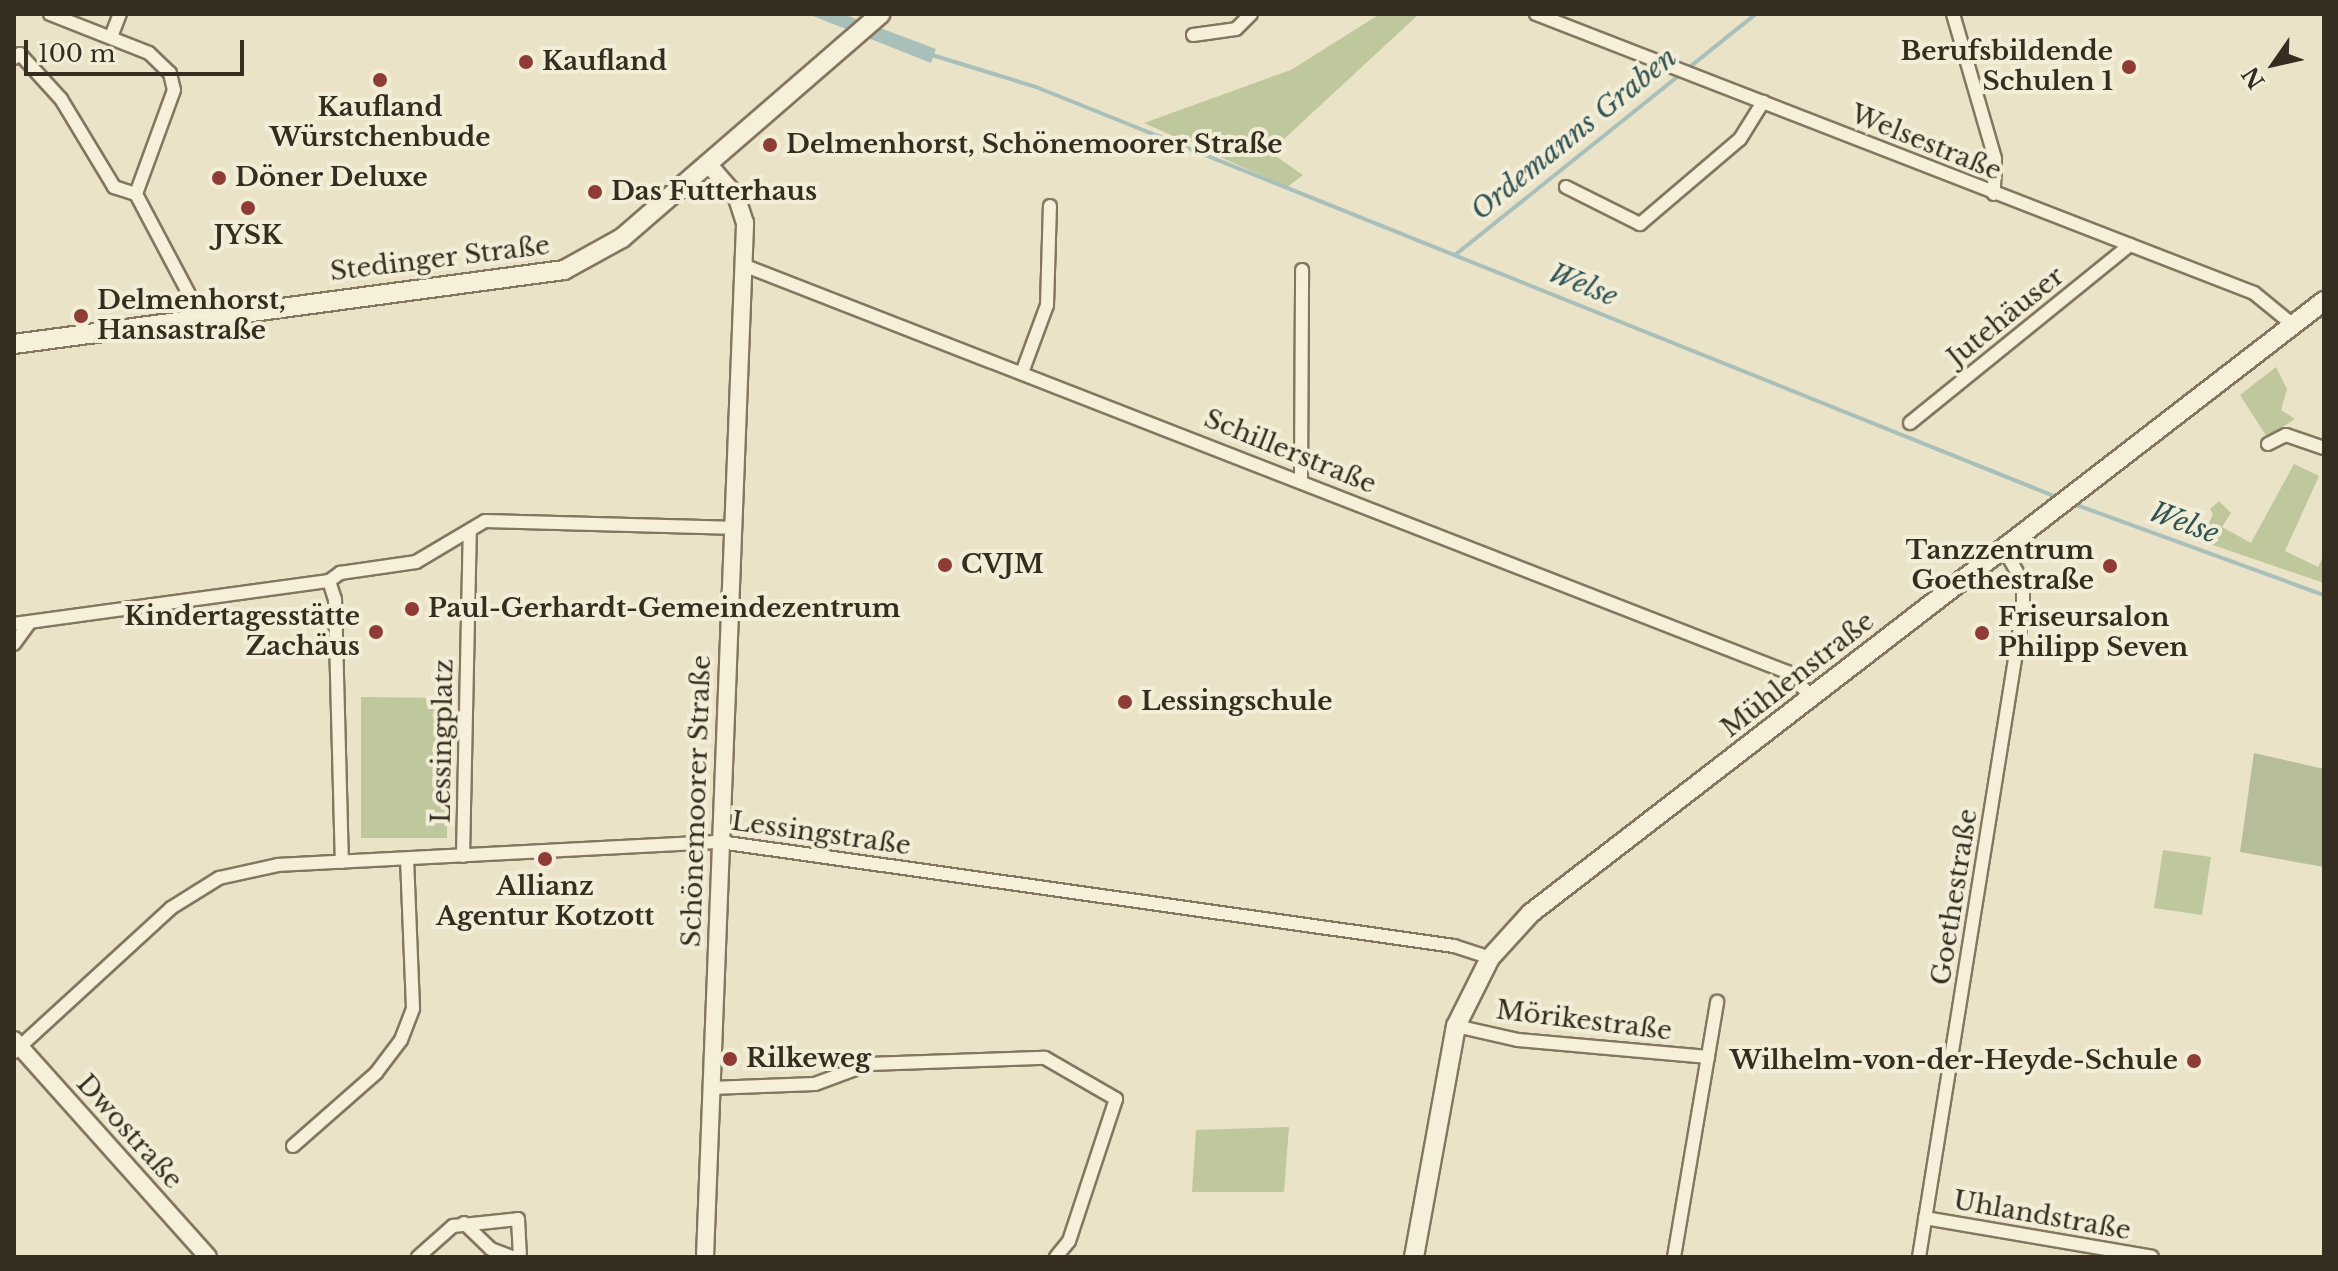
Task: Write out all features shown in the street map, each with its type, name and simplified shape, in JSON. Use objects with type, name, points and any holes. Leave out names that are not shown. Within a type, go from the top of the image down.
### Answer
[{"type":"main road","name":"Stedinger Straße","points":[[14,344],[564,270],[622,238],[711,167],[877,18]]},
{"type":"main road","name":"Mühlenstraße","points":[[1414,1257],[1456,1026],[1490,958],[1531,913],[2324,301]]},
{"type":"street","points":[[50,14],[149,53],[170,73],[174,90],[136,194]]},
{"type":"street","points":[[111,37],[120,14]]},
{"type":"street","points":[[1193,35],[1236,29],[1251,14]]},
{"type":"street","name":"Welsestraße","points":[[1536,14],[2254,293],[2293,325]]},
{"type":"street","points":[[1953,14],[1995,159],[1994,194]]},
{"type":"street","points":[[17,56],[61,99],[114,187],[136,194],[191,298],[195,321]]},
{"type":"street","points":[[1566,187],[1640,224],[1740,139],[1763,102]]},
{"type":"street","name":"Schönemoorer Straße","points":[[705,1257],[730,528],[743,265],[742,209],[711,167]]},
{"type":"street","points":[[1023,370],[1047,305],[1050,206]]},
{"type":"street","name":"Jutehäuser","points":[[1910,423],[2130,245]]},
{"type":"street","name":"Schillerstraße","points":[[743,265],[1023,370],[1787,672],[1812,697]]},
{"type":"street","points":[[1301,480],[1302,270]]},
{"type":"street","points":[[2268,444],[2286,435],[2324,448]]},
{"type":"street","points":[[14,624],[329,581],[340,573],[416,562],[458,533],[470,532],[485,521],[730,528]]},
{"type":"street","name":"Lessingplatz","points":[[463,856],[470,532]]},
{"type":"street","name":"Goethestraße","points":[[1919,1257],[2023,609],[2023,583],[2004,549]]},
{"type":"street","points":[[329,581],[335,599],[342,862]]},
{"type":"street","points":[[14,644],[30,622]]},
{"type":"street","name":"Lessingstraße","points":[[16,1046],[171,908],[219,878],[278,865],[720,842],[1454,946],[1490,958]]},
{"type":"street","points":[[293,1146],[376,1073],[401,1040],[413,1008],[407,860]]},
{"type":"street","points":[[1674,1257],[1717,1002]]},
{"type":"street","name":"Mörikestraße","points":[[1456,1026],[1518,1040],[1708,1057]]},
{"type":"street","name":"Dwostraße","points":[[16,1046],[208,1257]]},
{"type":"street","points":[[711,1088],[815,1084],[869,1064],[1045,1058],[1116,1099],[1069,1241],[1056,1257]]},
{"type":"street","name":"Uhlandstraße","points":[[1925,1218],[2152,1257]]},
{"type":"street","points":[[418,1257],[453,1226],[518,1219],[520,1257]]},
{"type":"street","points":[[464,1223],[491,1249],[512,1257]]},
{"type":"green space","points":[[1380,14],[1419,14],[1270,152],[1303,175],[1287,187],[1144,123],[1291,70]]},
{"type":"green space","points":[[2276,367],[2287,389],[2281,410],[2295,419],[2267,437],[2240,395]]},
{"type":"green space","points":[[2294,464],[2319,476],[2285,551],[2318,567],[2324,554],[2324,583],[2201,541],[2213,514],[2210,509],[2219,501],[2231,513],[2222,527],[2251,543]]},
{"type":"green space","points":[[361,697],[447,698],[447,838],[361,838]]},
{"type":"green space","points":[[2254,753],[2324,769],[2324,867],[2240,852]]},
{"type":"green space","points":[[2163,850],[2211,857],[2202,915],[2154,908]]},
{"type":"green space","points":[[1289,1127],[1284,1192],[1192,1192],[1196,1130]]},
{"type":"water","points":[[808,14],[843,14],[936,49],[931,63]]},
{"type":"waterway","name":"Ordemanns Graben","points":[[1455,255],[1756,14]]},
{"type":"waterway","name":"Welse","points":[[932,55],[1036,87],[2059,498]]},
{"type":"waterway","name":"Welse","points":[[2071,503],[2324,595]]},
{"type":"place","name":"Kaufland","points":[[526,62]]},
{"type":"place","name":"Berufsbildende Schulen 1","points":[[2129,67]]},
{"type":"place","name":"Kaufland Würstchenbude","points":[[380,80]]},
{"type":"place","name":"Delmenhorst, Schönemoorer Straße","points":[[770,145]]},
{"type":"place","name":"Döner Deluxe","points":[[219,178]]},
{"type":"place","name":"Das Futterhaus","points":[[595,192]]},
{"type":"place","name":"JYSK","points":[[248,208]]},
{"type":"place","name":"Delmenhorst, Hansastraße","points":[[81,316]]},
{"type":"place","name":"CVJM","points":[[945,565]]},
{"type":"place","name":"Tanzzentrum Goethestraße","points":[[2110,566]]},
{"type":"place","name":"Paul-Gerhardt-Gemeindezentrum","points":[[412,609]]},
{"type":"place","name":"Kindertagesstätte Zachäus","points":[[376,632]]},
{"type":"place","name":"Friseursalon Philipp Seven","points":[[1982,633]]},
{"type":"place","name":"Lessingschule","points":[[1125,702]]},
{"type":"place","name":"Allianz Agentur Kotzott","points":[[545,859]]},
{"type":"place","name":"Rilkeweg","points":[[730,1059]]},
{"type":"place","name":"Wilhelm-von-der-Heyde-Schule","points":[[2194,1061]]}]
